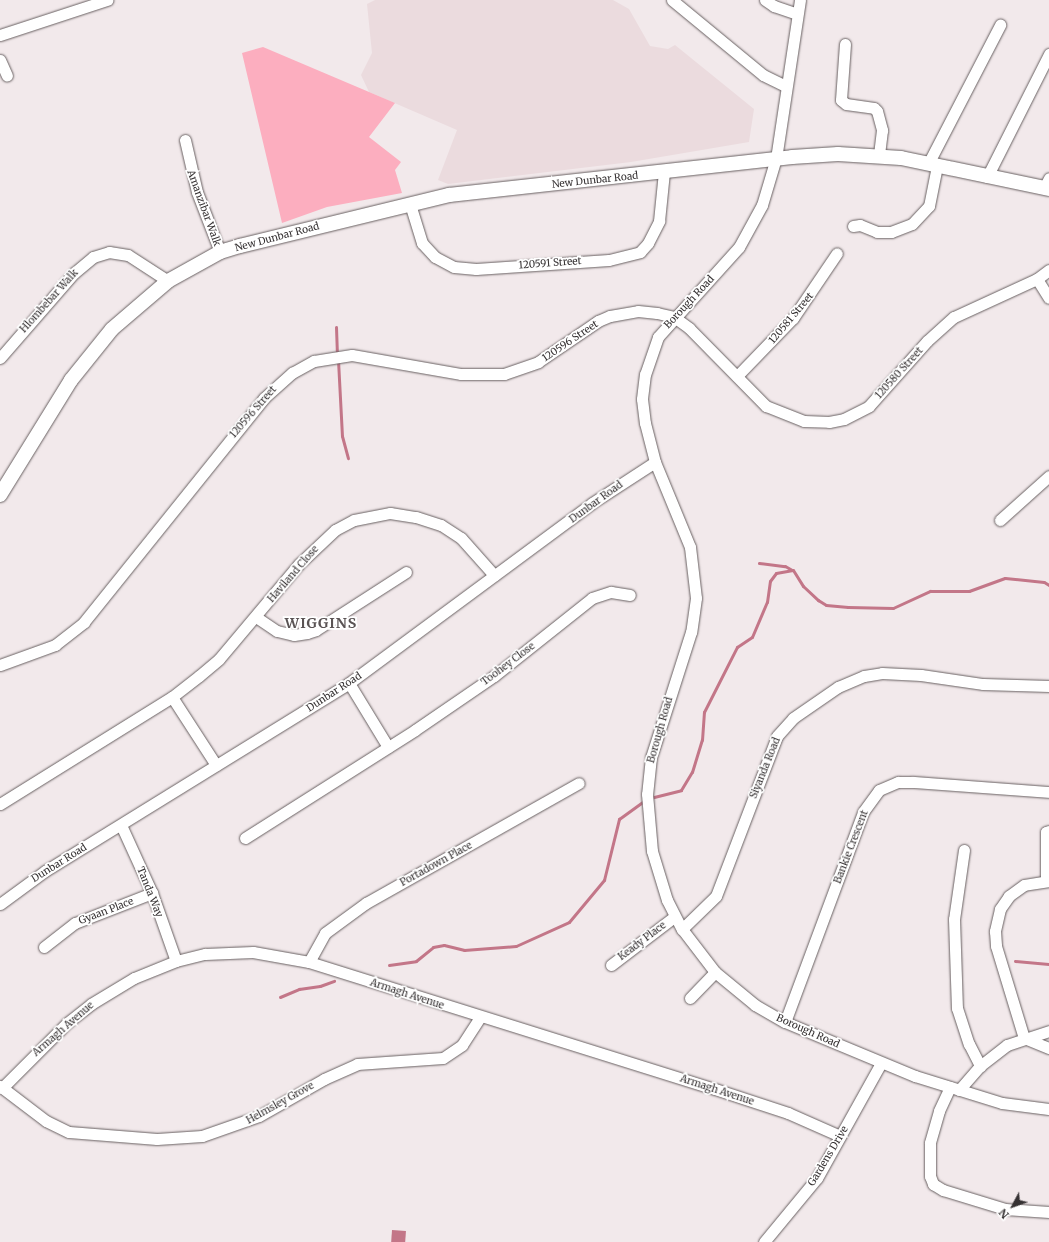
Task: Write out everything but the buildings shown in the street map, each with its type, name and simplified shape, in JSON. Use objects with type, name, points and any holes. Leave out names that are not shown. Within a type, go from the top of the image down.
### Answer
[{"type":"street","points":[[0,35],[107,0]]},
{"type":"street","points":[[672,0],[763,75],[786,86]]},
{"type":"street","points":[[765,0],[774,6],[797,14]]},
{"type":"street","name":"Borough Road","points":[[800,0],[776,158],[762,205],[750,231],[721,268],[674,318],[655,344],[645,374],[643,410],[656,462],[690,547],[696,598],[691,632],[658,730],[649,775],[648,812],[652,851],[674,917],[715,972],[739,994],[785,1022],[881,1062],[954,1089],[1002,1103],[1049,1109]]},
{"type":"street","points":[[853,226],[860,225],[877,232],[891,232],[912,224],[929,206],[933,165],[1000,25]]},
{"type":"street","points":[[845,44],[841,100],[846,104],[874,108],[877,111],[882,130],[879,156]]},
{"type":"street","points":[[987,177],[1049,54]]},
{"type":"street","points":[[0,60],[7,76]]},
{"type":"street","name":"Amanzibar Walk","points":[[185,140],[197,192],[220,252]]},
{"type":"street","name":"New Dunbar Road","points":[[0,495],[54,405],[91,353],[129,312],[168,281],[220,252],[449,195],[502,188],[664,172],[776,158],[838,154],[879,156],[933,165],[987,177],[1047,185]]},
{"type":"street","name":"120591 Street","points":[[410,204],[422,243],[435,257],[454,267],[476,269],[609,260],[640,252],[648,243],[660,216],[664,172]]},
{"type":"street","name":"Hlombebar Walk","points":[[0,358],[74,273],[93,257],[109,252],[128,255],[168,281]]},
{"type":"street","name":"120581 Street","points":[[737,376],[793,318],[837,253]]},
{"type":"street","name":"120580 Street","points":[[674,318],[702,339],[766,406],[790,417],[816,422],[844,419],[869,406],[927,341],[954,317],[1037,279],[1049,270]]},
{"type":"street","points":[[1037,279],[1049,298]]},
{"type":"street","name":"120596 Street","points":[[0,665],[55,645],[84,622],[264,398],[304,366],[325,358],[352,355],[461,374],[504,374],[538,362],[598,321],[610,316],[638,311],[674,318]]},
{"type":"street","name":"Dunbar Road","points":[[0,904],[45,871],[349,683],[592,503],[656,462]]},
{"type":"street","points":[[1000,520],[1049,476]]},
{"type":"street","name":"Haviland Close","points":[[0,804],[172,697],[219,659],[256,617],[299,564],[335,530],[371,515],[390,513],[416,517],[441,525],[461,538],[494,575]]},
{"type":"street","points":[[256,617],[278,631],[294,635],[307,633],[316,630],[406,572]]},
{"type":"street","name":"Toohey Close","points":[[245,838],[388,747],[494,676],[592,598],[611,592],[630,595]]},
{"type":"street","name":"Siyanda Road","points":[[682,929],[716,896],[777,736],[801,712],[838,687],[864,676],[882,673],[920,675],[983,684],[1049,686]]},
{"type":"street","points":[[349,683],[388,747]]},
{"type":"street","points":[[172,697],[216,765]]},
{"type":"street","name":"Bankie Crescent","points":[[785,1022],[863,812],[879,790],[898,782],[913,782],[1049,792]]},
{"type":"street","name":"Portadown Place","points":[[309,962],[325,933],[366,903],[579,783]]},
{"type":"street","name":"Tanda Way","points":[[121,825],[152,893],[176,960]]},
{"type":"street","points":[[1024,1038],[996,946],[996,920],[1000,909],[1016,890],[1024,885],[1047,881],[1047,832]]},
{"type":"street","points":[[964,850],[954,919],[957,1008],[968,1044],[980,1066]]},
{"type":"street","name":"Gyaan Place","points":[[44,947],[75,923],[96,912],[152,893]]},
{"type":"street","name":"Keady Place","points":[[611,965],[674,917]]},
{"type":"street","name":"Armagh Avenue","points":[[1,1087],[36,1052],[91,1004],[134,978],[176,960],[230,951],[253,952],[309,962],[788,1113],[840,1136]]},
{"type":"street","points":[[690,998],[715,972]]},
{"type":"street","name":"Helmsley Grove","points":[[1,1087],[46,1121],[69,1132],[157,1139],[202,1136],[259,1116],[324,1079],[356,1064],[443,1058],[466,1041],[480,1017]]},
{"type":"street","points":[[1049,1031],[1024,1038],[1008,1045],[980,1066],[954,1089],[939,1111],[930,1143],[930,1176],[933,1184],[943,1190],[1005,1209],[1049,1212]]},
{"type":"street","points":[[1024,1038],[1049,1048]]},
{"type":"street","name":"Gardens Drive","points":[[764,1242],[817,1178],[881,1062]]},
{"type":"shaded area","points":[[375,0],[613,0],[629,9],[650,46],[668,49],[675,45],[754,109],[749,142],[631,162],[448,184],[438,180],[457,130],[369,92],[361,75],[372,53],[367,4]]},
{"type":"shaded area","points":[[263,47],[395,103],[369,137],[401,162],[395,170],[402,193],[327,207],[282,223],[242,53]]},
{"type":"shaded area","points":[[392,1230],[406,1231],[405,1242],[391,1242]]},
{"type":"waterway","points":[[336,327],[337,355]]},
{"type":"waterway","points":[[338,360],[342,436],[348,458]]},
{"type":"waterway","points":[[759,563],[785,566],[792,570]]},
{"type":"waterway","points":[[650,798],[681,790],[692,772],[702,740],[704,712],[737,647],[752,637],[767,602],[770,581],[776,573],[793,570],[803,586],[818,600],[826,605],[848,607],[893,608],[930,591],[969,591],[1005,578],[1044,582],[1049,585]]},
{"type":"waterway","points":[[389,965],[416,961],[433,947],[444,945],[464,950],[516,946],[569,922],[604,880],[619,819],[645,800]]},
{"type":"waterway","points":[[1015,961],[1049,964]]},
{"type":"waterway","points":[[280,997],[299,989],[320,986],[334,981]]},
{"type":"district","name":"WIGGINS","points":[[321,623]]}]
